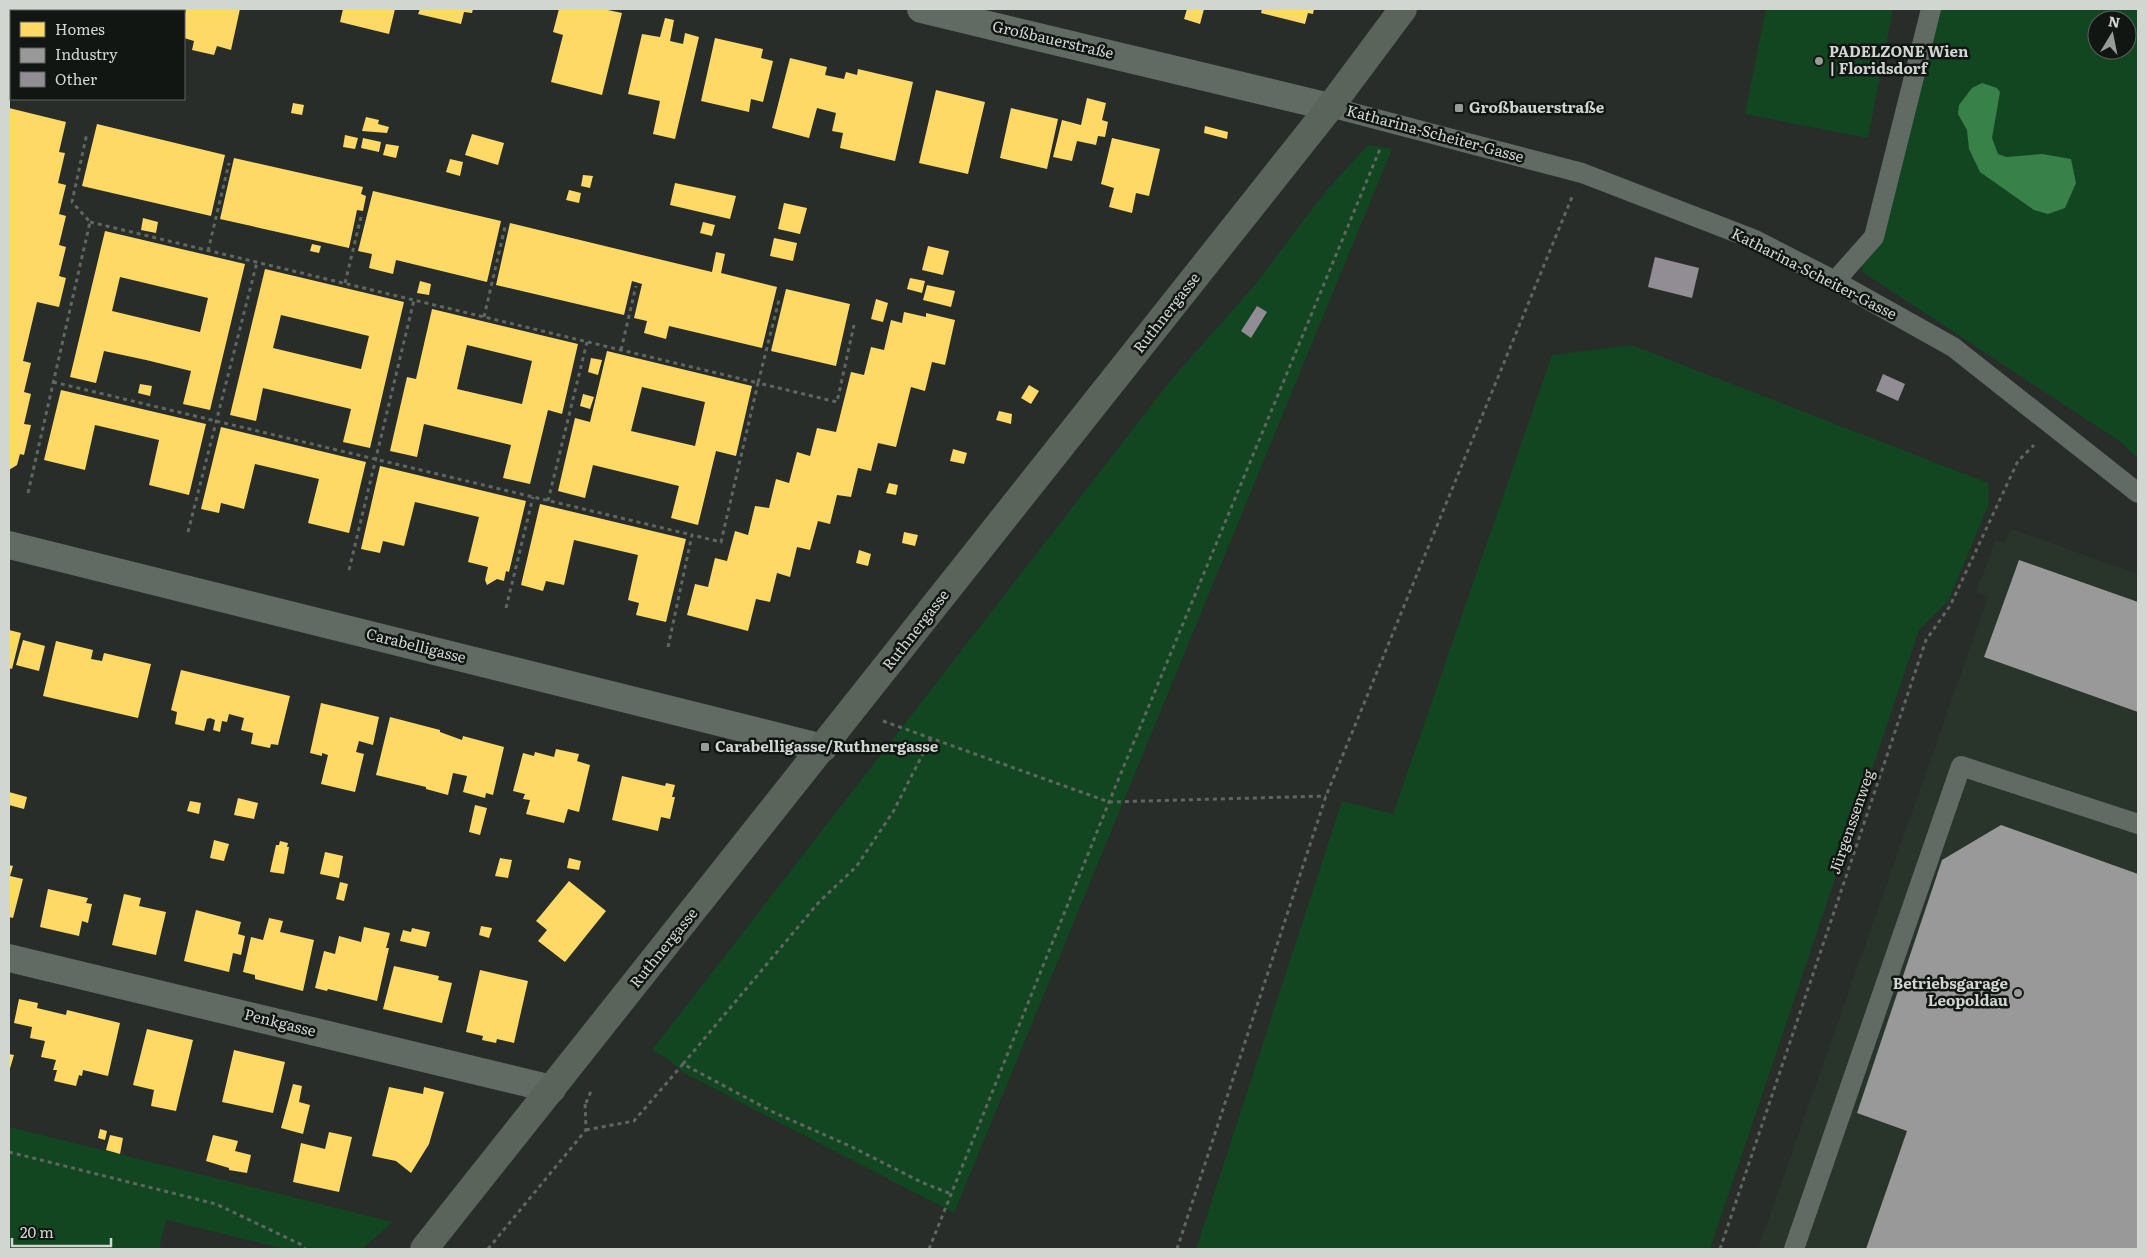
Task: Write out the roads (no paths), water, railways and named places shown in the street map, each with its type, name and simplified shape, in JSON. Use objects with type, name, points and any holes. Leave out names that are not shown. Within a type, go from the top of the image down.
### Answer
[{"type":"street","name":"Großbauerstraße","points":[[922,9],[1330,107]]},
{"type":"street","name":"Ruthnergasse","points":[[424,1249],[1330,107],[1404,9]]},
{"type":"street","name":"Carabelligasse","points":[[9,545],[823,748]]},
{"type":"street","name":"Penkgasse","points":[[9,958],[552,1089]]},
{"type":"lane","points":[[1835,281],[1874,237],[1931,9]]},
{"type":"lane","name":"Katharina-Scheiter-Gasse","points":[[1330,107],[1582,173],[1753,239],[1835,281],[1953,347],[2138,493]]},
{"type":"lane","points":[[1794,1249],[1961,766],[2138,824]]},
{"type":"place","name":"PADELZONE Wien | Floridsdorf","points":[[1819,61]]},
{"type":"place","name":"Großbauerstraße","points":[[1459,108]]},
{"type":"place","name":"Carabelligasse/Ruthnergasse","points":[[705,747]]},
{"type":"place","name":"Betriebsgarage Leopoldau","points":[[2018,993]]}]
